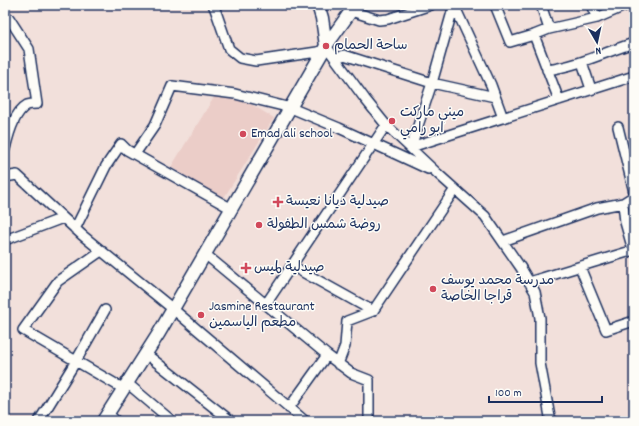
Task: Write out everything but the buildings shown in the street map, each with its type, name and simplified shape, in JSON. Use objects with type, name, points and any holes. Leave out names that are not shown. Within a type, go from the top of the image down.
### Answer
[{"type":"street","points":[[213,5],[229,49],[240,58],[256,61],[325,48]]},
{"type":"street","points":[[318,5],[322,18],[325,48],[336,58],[364,99],[386,125],[485,216],[529,282],[534,292],[540,318],[540,363],[550,417],[553,421]]},
{"type":"street","points":[[109,419],[125,386],[173,309],[325,48],[352,8],[379,20],[388,19],[431,5]]},
{"type":"street","points":[[411,147],[432,83],[454,5],[503,118]]},
{"type":"street","points":[[495,5],[510,42],[534,35],[549,28],[597,18],[627,5]]},
{"type":"street","points":[[541,5],[549,28]]},
{"type":"street","points":[[591,5],[597,18]]},
{"type":"street","points":[[5,149],[8,135],[18,113],[27,105],[37,104],[29,49],[6,19]]},
{"type":"street","points":[[534,35],[559,100]]},
{"type":"street","points":[[547,70],[564,68],[634,43]]},
{"type":"street","points":[[336,58],[344,55],[432,83],[495,97]]},
{"type":"street","points":[[582,62],[591,89]]},
{"type":"street","points":[[411,147],[634,76]]},
{"type":"street","points":[[135,154],[155,125],[172,86],[234,94],[290,108],[417,163],[438,174]]},
{"type":"street","points":[[266,304],[386,125]]},
{"type":"street","points":[[618,127],[634,192]]},
{"type":"street","points":[[75,229],[106,166],[121,144],[127,150],[232,209]]},
{"type":"street","points":[[5,177],[17,175],[75,229],[173,309],[305,421]]},
{"type":"street","points":[[338,364],[345,346],[347,321],[373,311],[455,189]]},
{"type":"street","points":[[503,241],[597,208],[623,203],[634,196]]},
{"type":"street","points":[[529,282],[634,250],[625,222],[623,203]]},
{"type":"street","points":[[5,240],[63,218]]},
{"type":"street","points":[[101,251],[58,281],[23,330],[76,361],[125,386],[172,421]]},
{"type":"street","points":[[205,254],[338,364],[350,373],[369,380],[370,421]]},
{"type":"street","points":[[292,266],[373,311]]},
{"type":"street","points":[[580,267],[606,330],[634,320]]},
{"type":"street","points":[[39,421],[105,310]]},
{"type":"street","points":[[146,354],[231,421]]},
{"type":"street","points":[[289,408],[327,355]]},
{"type":"shaded area","points":[[221,86],[274,118],[223,199],[171,167]]},
{"type":"place","name":"ساحة الحمام","points":[[326,46]]},
{"type":"place","name":"ميني ماركت ابو رامي","points":[[392,121]]},
{"type":"place","name":"Emad ali school","points":[[243,134]]},
{"type":"place","name":"صيدلية ديانا نعيسة","points":[[278,202]]},
{"type":"place","name":"روضة شمس الطفولة","points":[[259,225]]},
{"type":"place","name":"صيدلية لميس","points":[[246,268]]},
{"type":"place","name":"مدرسة محمد يوسف قراجا الخاصة","points":[[433,289]]},
{"type":"place","name":"Jasmine Restaurant مطعم الياسمين","points":[[201,315]]}]
